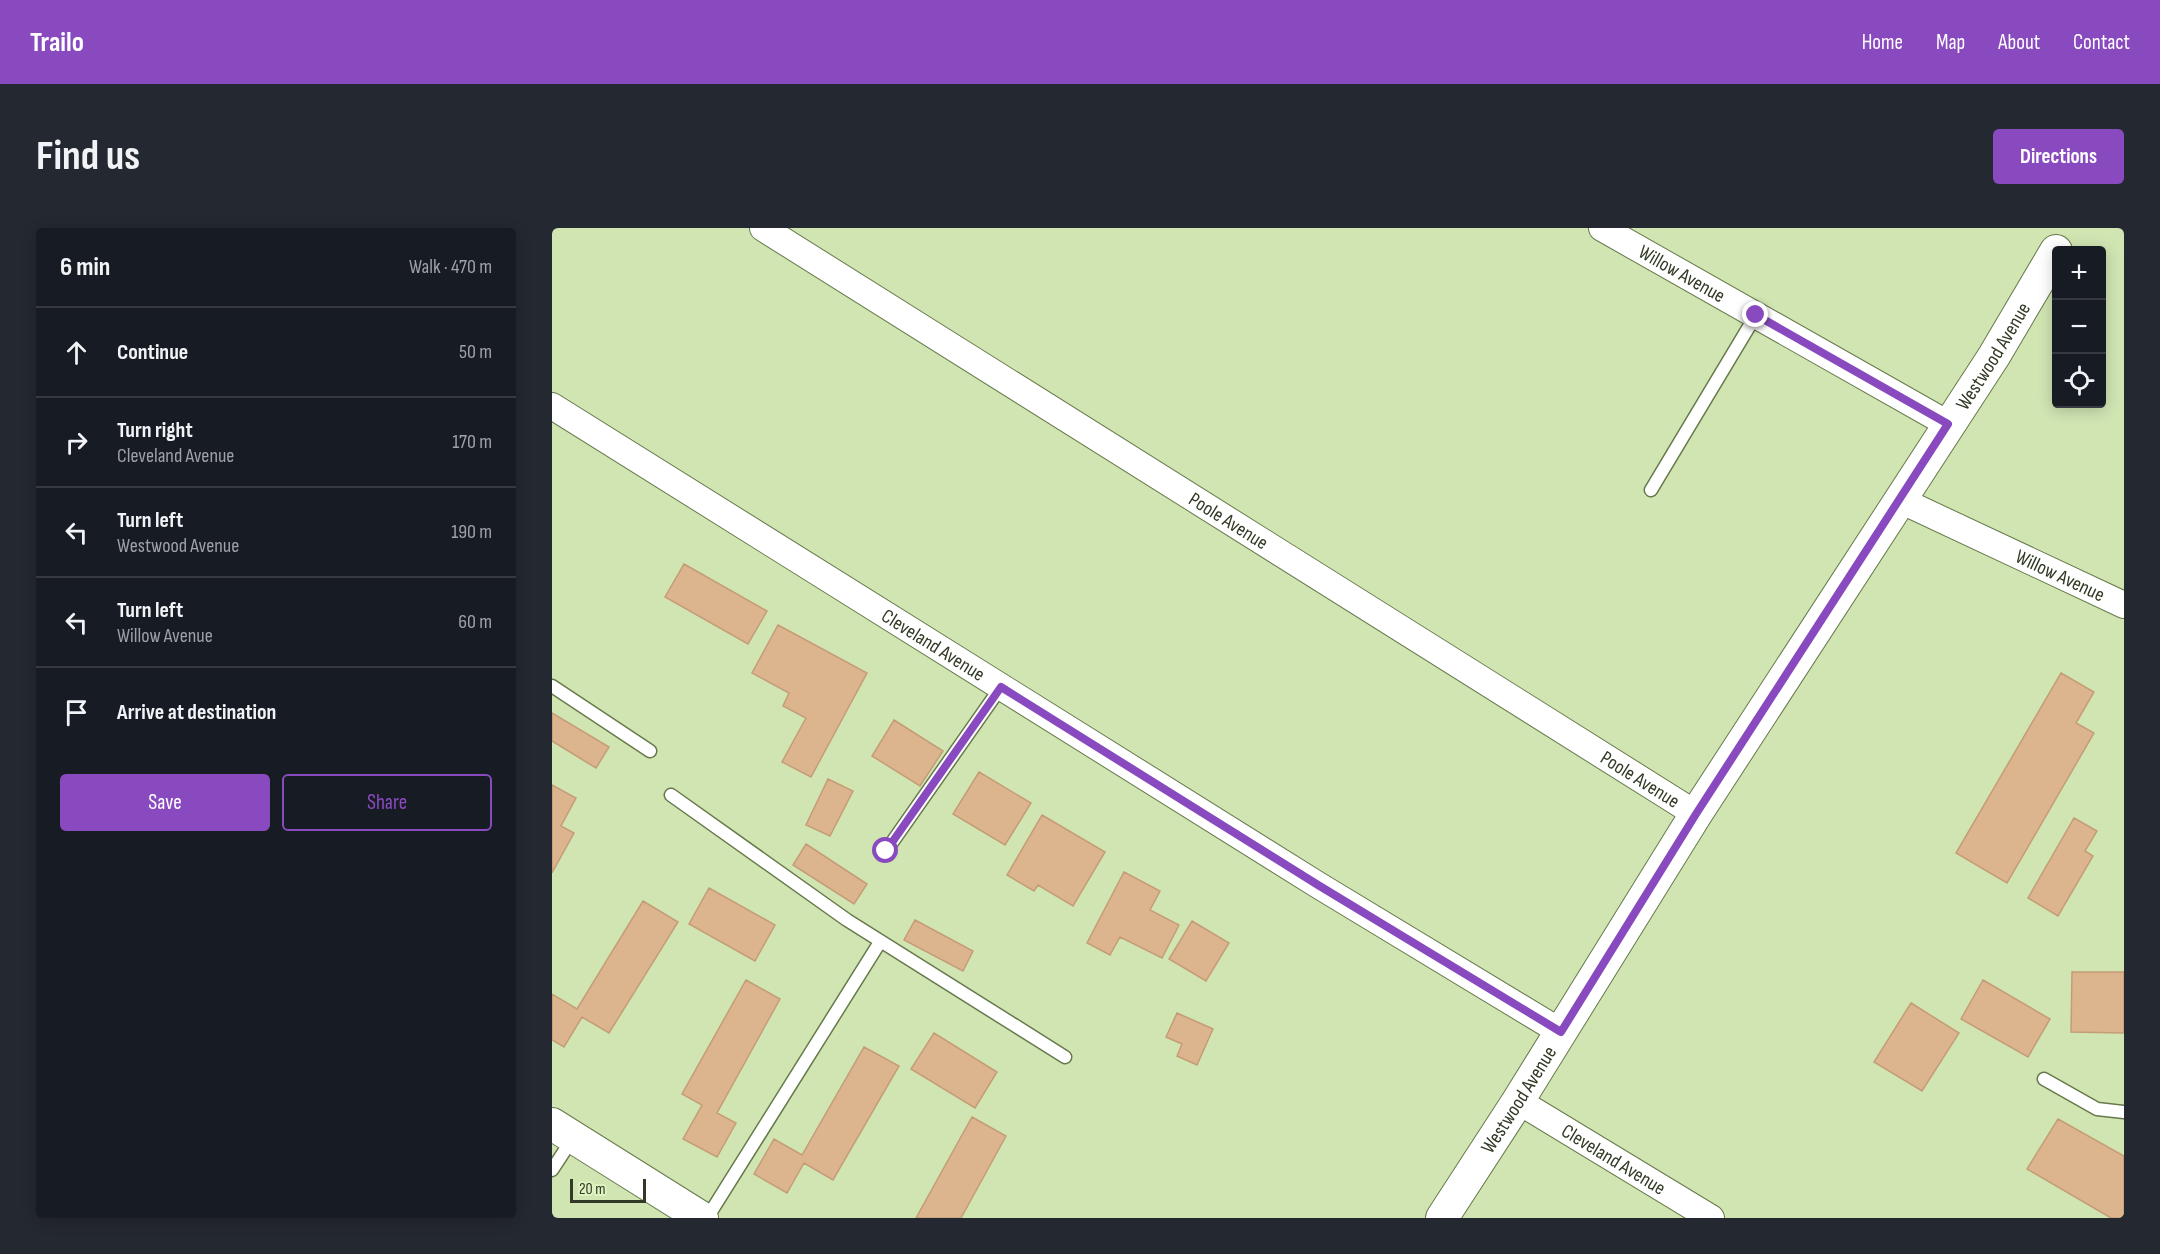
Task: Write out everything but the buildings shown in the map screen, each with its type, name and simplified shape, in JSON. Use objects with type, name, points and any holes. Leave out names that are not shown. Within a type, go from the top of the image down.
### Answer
[{"type":"street","name":"Poole Avenue","points":[[763,228],[1696,814]]},
{"type":"street","name":"Willow Avenue","points":[[1602,228],[1948,424]]},
{"type":"street","name":"Westwood Avenue","points":[[2060,246],[2070,228]]},
{"type":"street","name":"Westwood Avenue","points":[[1443,1218],[1696,814],[1994,356],[2052,259]]},
{"type":"street","name":"Cleveland Avenue","points":[[552,406],[1318,885],[1561,1032]]},
{"type":"street","name":"Willow Avenue","points":[[1900,500],[2124,605]]},
{"type":"street","name":"Cleveland Avenue","points":[[1518,1101],[1711,1218]]},
{"type":"street","points":[[563,1130],[702,1218]]},
{"type":"lane","points":[[1651,490],[1756,315]]},
{"type":"lane","points":[[552,686],[650,751]]},
{"type":"lane","points":[[886,851],[1001,687]]},
{"type":"lane","points":[[671,795],[880,942],[1065,1057]]},
{"type":"lane","points":[[707,1218],[880,942]]},
{"type":"lane","points":[[2044,1078],[2097,1109],[2124,1112]]},
{"type":"lane","points":[[552,1170],[563,1130]]},
{"type":"route","points":[[886,851],[1001,687],[1318,885],[1561,1032],[1696,814],[1948,424],[1756,315]]}]
